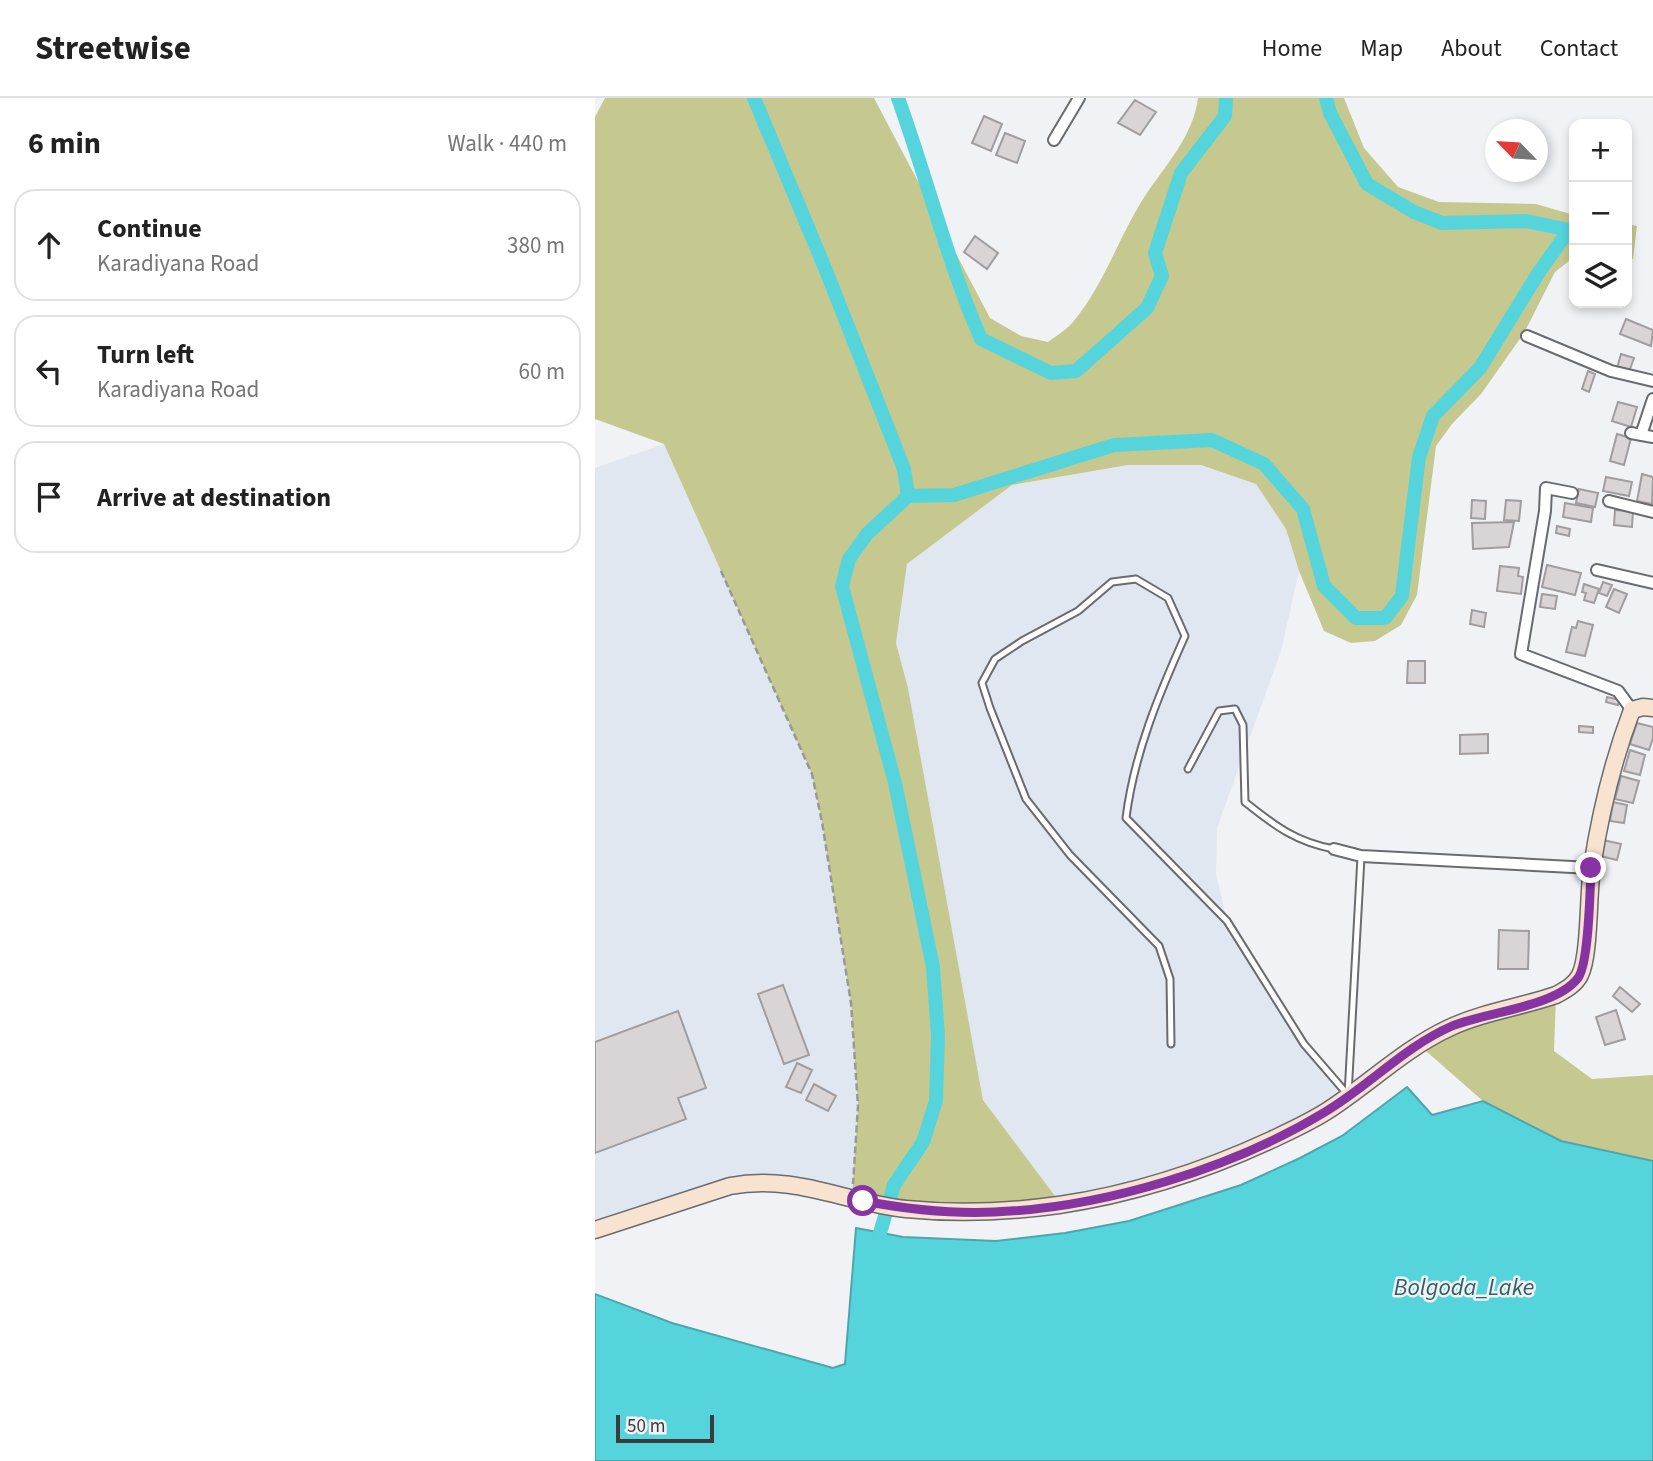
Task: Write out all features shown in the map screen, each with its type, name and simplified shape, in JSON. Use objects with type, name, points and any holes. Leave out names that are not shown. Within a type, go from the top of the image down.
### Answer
[{"type":"street","points":[[1054,140],[1079,98]]},
{"type":"street","points":[[1527,336],[1611,371],[1653,381]]},
{"type":"street","points":[[1653,399],[1636,433],[1653,437]]},
{"type":"street","points":[[1572,493],[1546,488],[1545,511],[1521,654],[1618,691],[1632,710]]},
{"type":"street","points":[[1609,501],[1653,512]]},
{"type":"street","points":[[1597,570],[1653,583]]},
{"type":"street","points":[[1632,710],[1653,708]]},
{"type":"street","points":[[595,1230],[730,1186],[752,1182],[800,1185],[906,1209],[995,1212],[1061,1204],[1122,1193],[1169,1180],[1231,1158],[1327,1111],[1418,1044],[1452,1026],[1542,1000],[1569,988],[1580,975],[1584,958],[1591,868],[1605,800],[1632,710]]},
{"type":"street","points":[[1334,849],[1361,856],[1591,868]]},
{"type":"lane","points":[[1171,1044],[1170,979],[1159,946],[1070,855],[1026,799],[982,683],[995,659],[1078,611],[1112,582],[1136,579],[1168,598],[1185,636],[1154,708],[1130,790],[1126,818],[1227,921],[1304,1044],[1348,1095]]},
{"type":"lane","points":[[1188,769],[1219,711],[1235,709],[1243,725],[1245,802],[1280,830],[1309,844],[1334,849]]},
{"type":"lane","points":[[1348,1095],[1361,856]]},
{"type":"path","points":[[721,571],[812,774],[851,1003],[858,1106],[858,1200]]},
{"type":"shaded area","points":[[664,444],[812,774],[851,1003],[858,1106],[852,1198],[766,1181],[595,1230],[595,468]]},
{"type":"shaded area","points":[[1128,465],[1201,465],[1256,484],[1286,529],[1299,571],[1281,651],[1217,828],[1216,874],[1227,921],[1304,1044],[1348,1095],[1231,1159],[1061,1204],[983,1100],[908,688],[896,643],[907,564],[1012,485]]},
{"type":"green space","points":[[605,98],[874,98],[990,318],[1021,336],[1048,342],[1073,322],[1094,292],[1136,211],[1185,138],[1198,98],[1344,98],[1364,148],[1398,187],[1439,202],[1536,204],[1569,214],[1569,261],[1555,272],[1524,333],[1481,394],[1452,424],[1436,446],[1417,595],[1401,625],[1375,641],[1351,643],[1324,631],[1299,571],[1286,529],[1256,484],[1201,465],[1128,465],[1012,485],[907,564],[896,643],[908,688],[983,1100],[1061,1204],[995,1212],[852,1198],[858,1106],[851,1003],[812,774],[664,444],[595,419],[595,117]]},
{"type":"green space","points":[[1632,225],[1637,226],[1632,259]]},
{"type":"green space","points":[[1556,995],[1554,1051],[1592,1079],[1653,1075],[1653,1161],[1561,1141],[1483,1101],[1418,1044]]},
{"type":"water","name":"Bolgoda_Lake","points":[[1407,1087],[1432,1115],[1483,1101],[1561,1141],[1653,1161],[1653,1461],[595,1461],[595,1294],[672,1323],[833,1368],[845,1364],[856,1228],[903,1237],[996,1241],[1065,1233],[1129,1221],[1241,1185],[1300,1158],[1342,1136]]},
{"type":"building","points":[[1135,100],[1156,112],[1140,135],[1118,123]]},
{"type":"building","points":[[984,116],[1002,124],[991,151],[972,143]]},
{"type":"building","points":[[1005,133],[1025,141],[1017,163],[996,155]]},
{"type":"building","points":[[975,236],[998,253],[987,269],[964,252]]},
{"type":"building","points":[[1626,319],[1653,330],[1651,346],[1620,334]]},
{"type":"building","points":[[1621,354],[1634,358],[1629,372],[1617,368]]},
{"type":"building","points":[[1588,371],[1595,374],[1589,392],[1582,389]]},
{"type":"building","points":[[1618,402],[1637,407],[1631,427],[1612,421]]},
{"type":"building","points":[[1617,434],[1631,438],[1624,465],[1610,461]]},
{"type":"building","points":[[1642,474],[1653,477],[1652,504],[1637,501]]},
{"type":"building","points":[[1606,477],[1632,482],[1629,496],[1603,491]]},
{"type":"building","points":[[1579,489],[1598,493],[1595,507],[1576,503]]},
{"type":"building","points":[[1472,500],[1486,501],[1485,519],[1471,518]]},
{"type":"building","points":[[1506,500],[1521,501],[1519,521],[1504,520]]},
{"type":"building","points":[[1565,503],[1593,508],[1591,522],[1563,517]]},
{"type":"building","points":[[1615,510],[1633,511],[1632,527],[1614,525]]},
{"type":"building","points":[[1514,522],[1509,547],[1473,549],[1472,523]]},
{"type":"building","points":[[1557,526],[1570,529],[1569,536],[1556,533]]},
{"type":"building","points":[[1547,565],[1581,573],[1575,595],[1542,587]]},
{"type":"building","points":[[1500,566],[1519,568],[1518,576],[1523,577],[1521,594],[1497,591]]},
{"type":"building","points":[[1603,582],[1612,585],[1607,596],[1599,593]]},
{"type":"building","points":[[1584,584],[1599,589],[1594,603],[1584,600]]},
{"type":"building","points":[[1614,589],[1627,594],[1619,613],[1606,607]]},
{"type":"building","points":[[1542,594],[1557,596],[1555,609],[1540,607]]},
{"type":"building","points":[[1472,610],[1486,613],[1484,627],[1470,624]]},
{"type":"building","points":[[1578,621],[1593,625],[1585,656],[1566,652],[1572,627],[1576,628]]},
{"type":"building","points":[[1408,661],[1425,661],[1425,683],[1407,683]]},
{"type":"building","points":[[1607,697],[1620,700],[1618,705],[1606,702]]},
{"type":"building","points":[[1637,723],[1653,727],[1649,750],[1630,744]]},
{"type":"building","points":[[1579,726],[1593,727],[1593,733],[1579,732]]},
{"type":"building","points":[[1488,734],[1488,753],[1460,754],[1460,735]]},
{"type":"building","points":[[1630,750],[1645,755],[1640,775],[1624,771]]},
{"type":"building","points":[[1621,776],[1639,781],[1633,803],[1615,799]]},
{"type":"building","points":[[1613,802],[1627,805],[1624,823],[1610,821]]},
{"type":"building","points":[[1603,840],[1621,844],[1617,860],[1600,856]]},
{"type":"building","points":[[1499,930],[1529,931],[1528,969],[1498,969]]},
{"type":"building","points":[[783,985],[809,1055],[784,1064],[758,994]]},
{"type":"building","points":[[1620,987],[1640,1004],[1632,1012],[1613,996]]},
{"type":"building","points":[[1616,1010],[1625,1039],[1605,1045],[1596,1017]]},
{"type":"building","points":[[678,1011],[706,1088],[678,1098],[686,1119],[595,1153],[595,1042]]},
{"type":"building","points":[[797,1063],[812,1070],[801,1093],[786,1087]]},
{"type":"building","points":[[814,1084],[836,1096],[828,1111],[806,1100]]},
{"type":"waterway","points":[[754,98],[904,469],[908,496],[867,534],[849,559],[842,586],[895,783],[933,967],[938,1036],[936,1101],[923,1142],[894,1185],[880,1233]]},
{"type":"waterway","points":[[898,98],[958,280],[981,339],[1051,373],[1076,371],[1147,308],[1162,276],[1155,253],[1181,173],[1225,116],[1226,98]]},
{"type":"waterway","points":[[1326,98],[1330,113],[1367,184],[1414,212],[1442,223],[1526,221],[1569,230]]},
{"type":"waterway","points":[[908,496],[954,495],[1114,445],[1212,440],[1264,464],[1303,509],[1324,586],[1356,618],[1385,618],[1402,596],[1419,457],[1433,416],[1480,368],[1539,272],[1569,230]]},
{"type":"route","points":[[863,1201],[906,1209],[964,1212],[995,1212],[1061,1204],[1122,1193],[1169,1180],[1231,1158],[1288,1132],[1327,1111],[1418,1044],[1452,1026],[1542,1000],[1569,988],[1580,975],[1584,958],[1591,868]]}]
